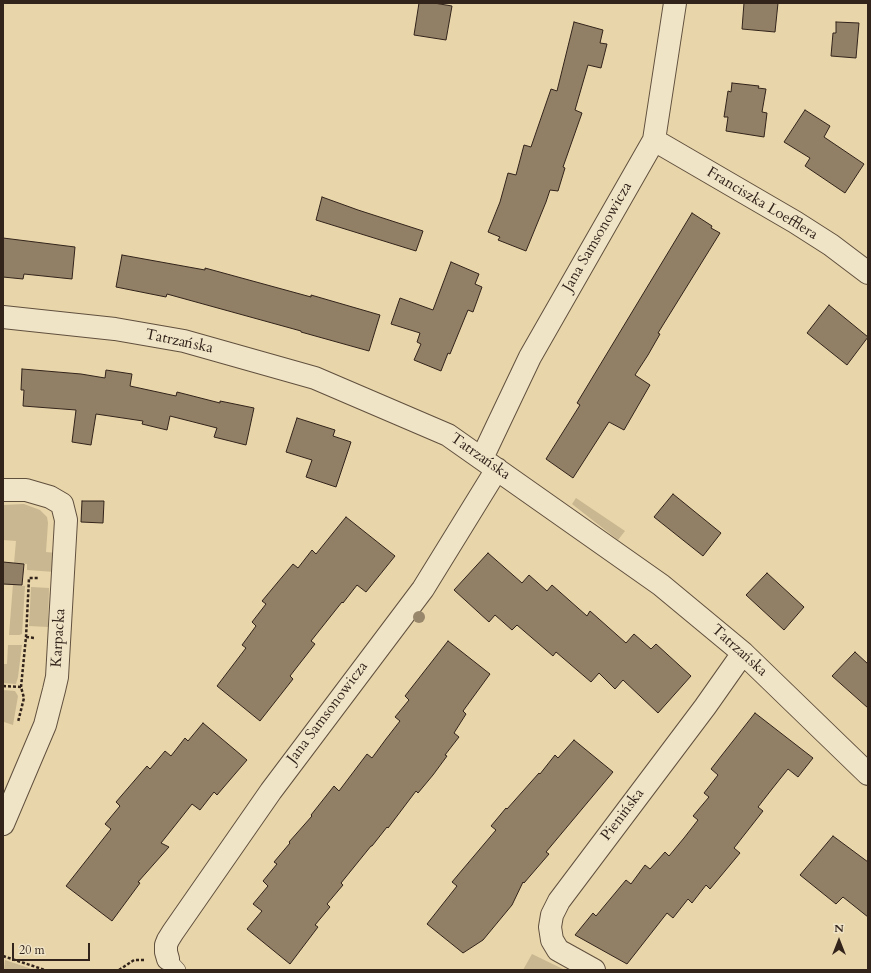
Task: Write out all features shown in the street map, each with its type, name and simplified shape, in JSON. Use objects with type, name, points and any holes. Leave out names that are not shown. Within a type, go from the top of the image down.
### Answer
[{"type":"street","name":"Jana Samsonowicza","points":[[173,964],[166,952],[166,946],[173,932],[275,785],[423,589],[489,464],[530,357],[654,140],[675,3]]},
{"type":"street","name":"Franciszka Loefflera","points":[[654,140],[795,222],[831,245],[868,273]]},
{"type":"street","name":"Tatrzańska","points":[[3,317],[115,329],[184,340],[315,378],[448,435],[661,585],[743,653],[868,774]]},
{"type":"street","name":"Karpacka","points":[[3,490],[26,490],[50,497],[62,504],[66,520],[57,677],[51,706],[45,724],[3,824]]},
{"type":"street","name":"Pienińska","points":[[594,970],[558,950],[552,940],[550,927],[552,915],[559,901],[705,707],[743,653]]},
{"type":"path","points":[[17,725],[24,698],[21,687],[26,637],[29,578],[63,580]]},
{"type":"path","points":[[3,686],[21,687]]},
{"type":"path","points":[[3,956],[45,970]]},
{"type":"shaded area","points":[[576,498],[625,531],[618,540],[572,504]]},
{"type":"shaded area","points":[[24,504],[40,510],[47,517],[46,552],[57,553],[55,572],[27,570],[27,564],[14,563],[16,541],[3,540],[3,505]]},
{"type":"shaded area","points":[[13,584],[25,586],[22,634],[19,635],[9,635]]},
{"type":"shaded area","points":[[31,587],[49,588],[48,627],[29,626]]},
{"type":"shaded area","points":[[8,645],[22,645],[16,684],[3,683],[3,664],[7,664]]},
{"type":"shaded area","points":[[3,690],[15,691],[18,696],[13,725],[3,723]]},
{"type":"shaded area","points":[[532,954],[565,970],[523,970]]},
{"type":"shaded area","points":[[5,960],[35,970],[4,970]]},
{"type":"building","points":[[419,3],[434,3],[452,6],[446,40],[414,35]]},
{"type":"building","points":[[744,3],[778,3],[775,32],[742,29]]},
{"type":"building","points":[[574,22],[603,30],[600,43],[607,44],[601,68],[588,65],[575,110],[582,113],[563,167],[565,168],[558,191],[550,190],[526,251],[498,240],[500,237],[488,232],[500,202],[508,173],[516,175],[524,145],[531,147],[551,89],[557,91]]},
{"type":"building","points":[[836,22],[859,23],[856,58],[831,56],[833,33],[836,33]]},
{"type":"building","points":[[732,83],[759,86],[758,88],[766,89],[762,112],[767,113],[764,137],[726,131],[728,117],[724,117],[728,91],[731,92]]},
{"type":"building","points":[[805,110],[830,126],[824,137],[864,164],[845,193],[805,166],[810,158],[784,142]]},
{"type":"building","points":[[322,197],[423,231],[416,251],[316,220]]},
{"type":"building","points":[[692,213],[720,233],[658,333],[660,334],[635,375],[650,385],[624,430],[609,422],[573,478],[546,459],[580,405],[577,403]]},
{"type":"building","points":[[3,238],[75,247],[72,279],[24,274],[23,279],[3,277]]},
{"type":"building","points":[[122,255],[205,270],[205,268],[311,297],[311,295],[380,315],[369,351],[167,294],[166,297],[116,287]]},
{"type":"building","points":[[451,262],[479,274],[475,284],[482,287],[473,312],[468,310],[450,354],[448,353],[441,371],[414,360],[421,344],[417,342],[420,333],[391,324],[400,298],[433,310]]},
{"type":"building","points":[[829,305],[868,337],[847,365],[807,333]]},
{"type":"building","points":[[22,369],[81,374],[105,378],[106,370],[132,374],[130,386],[176,396],[177,392],[220,403],[220,401],[254,408],[246,445],[214,437],[217,428],[170,416],[167,430],[142,424],[143,421],[96,414],[91,445],[72,442],[76,410],[23,406],[24,390],[21,390]]},
{"type":"building","points":[[297,418],[335,430],[333,436],[351,442],[336,487],[306,477],[312,460],[286,452]]},
{"type":"building","points":[[673,494],[721,533],[703,556],[654,517]]},
{"type":"building","points":[[82,501],[104,501],[103,523],[81,522]]},
{"type":"building","points":[[346,517],[395,556],[366,592],[357,585],[343,603],[342,602],[311,641],[315,644],[290,676],[293,679],[260,721],[217,686],[246,648],[242,645],[256,626],[252,622],[266,604],[262,601],[293,564],[298,568],[312,550],[316,554]]},
{"type":"building","points":[[488,553],[522,583],[529,575],[547,591],[552,585],[587,616],[590,611],[626,643],[634,634],[651,649],[656,644],[691,676],[658,713],[623,680],[615,689],[599,673],[591,682],[556,652],[553,656],[517,625],[512,630],[495,615],[489,622],[454,590]]},
{"type":"building","points":[[3,562],[24,564],[22,585],[3,584]]},
{"type":"building","points":[[767,573],[804,607],[784,630],[746,595]]},
{"type":"building","points":[[448,641],[490,674],[463,711],[466,714],[454,733],[459,737],[445,755],[447,756],[418,793],[416,791],[388,828],[387,827],[341,883],[343,885],[327,904],[330,907],[315,925],[318,927],[290,964],[247,929],[262,911],[253,904],[268,886],[263,881],[277,864],[274,862],[312,816],[311,815],[334,786],[339,791],[367,754],[372,758],[400,721],[395,717],[409,700],[405,696]]},
{"type":"building","points":[[855,652],[868,664],[868,708],[832,676]]},
{"type":"building","points":[[755,713],[813,758],[798,777],[788,769],[758,807],[763,811],[734,848],[740,853],[710,889],[706,885],[692,903],[688,899],[673,918],[667,913],[627,964],[575,935],[593,913],[596,916],[626,880],[631,884],[645,865],[650,869],[665,852],[669,856],[684,838],[698,820],[693,816],[709,797],[704,793],[718,775],[711,769]]},
{"type":"building","points":[[203,723],[247,760],[217,795],[214,792],[200,810],[192,804],[161,843],[169,847],[138,882],[140,883],[112,921],[66,886],[111,829],[105,824],[120,806],[116,802],[147,766],[150,769],[165,751],[171,756],[185,738],[188,741]]},
{"type":"building","points":[[574,740],[613,772],[546,852],[549,854],[524,883],[523,882],[512,905],[483,940],[463,953],[427,924],[457,886],[452,882],[496,830],[491,826],[506,808],[507,809],[539,773],[540,774],[555,755],[558,758]]},
{"type":"building","points":[[833,836],[868,862],[868,917],[843,897],[836,904],[800,875]]}]
